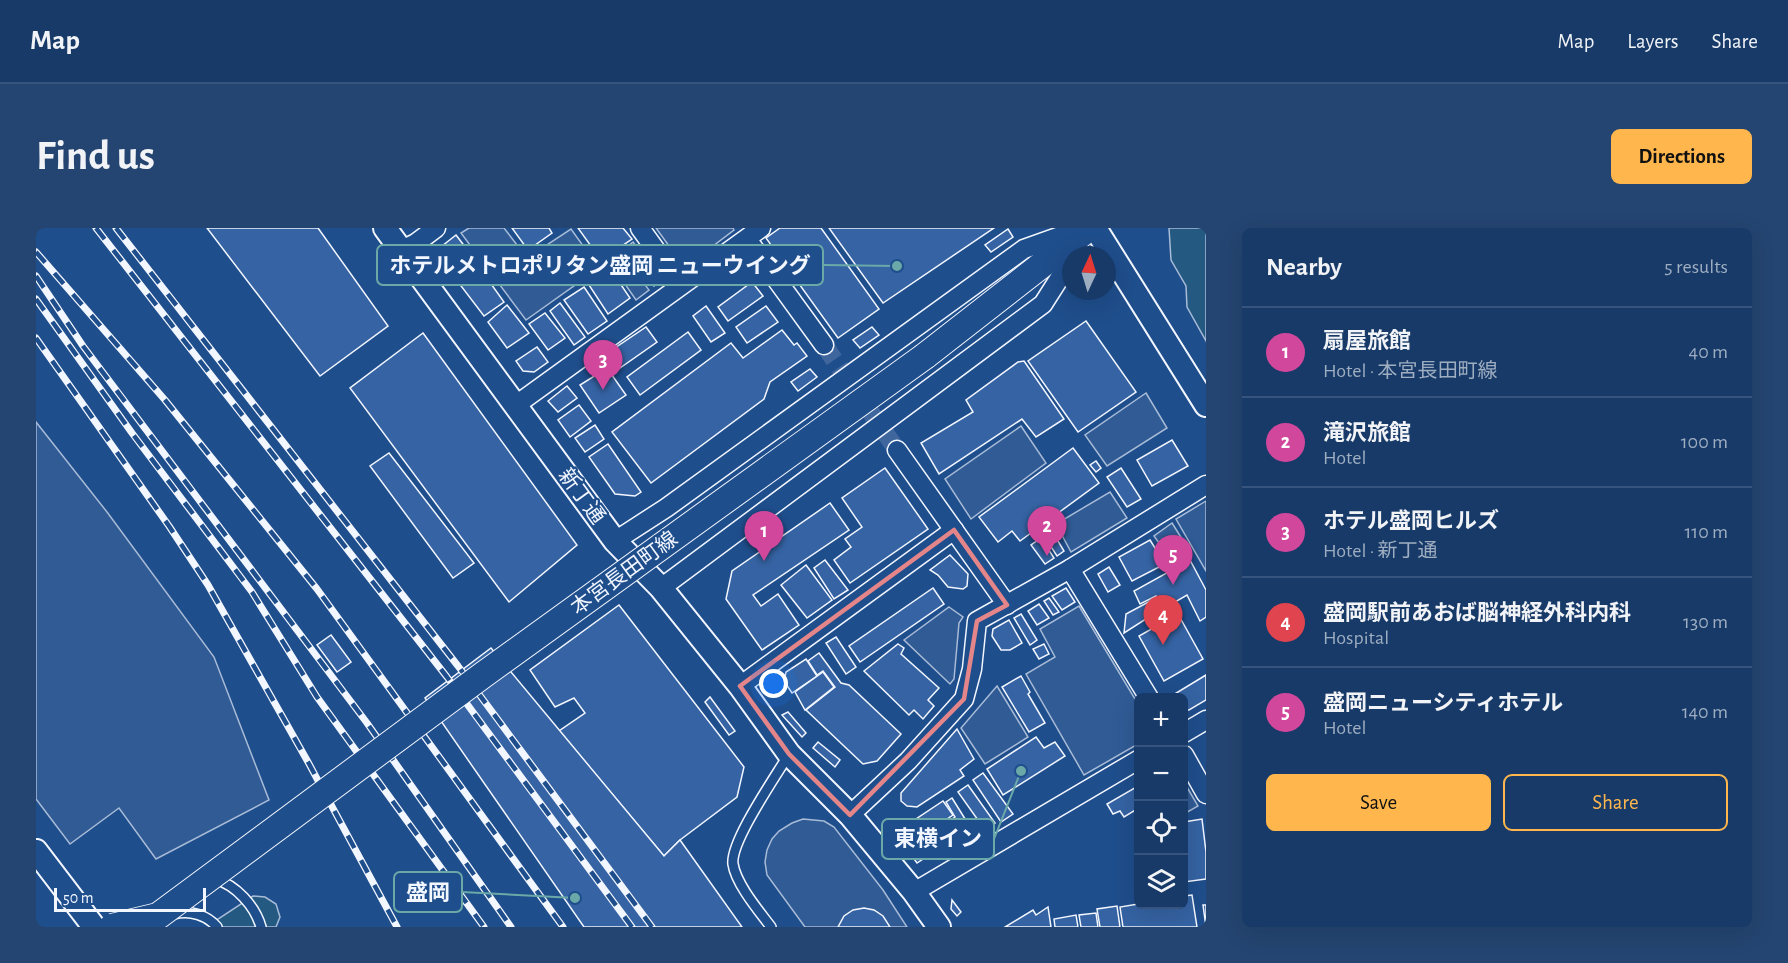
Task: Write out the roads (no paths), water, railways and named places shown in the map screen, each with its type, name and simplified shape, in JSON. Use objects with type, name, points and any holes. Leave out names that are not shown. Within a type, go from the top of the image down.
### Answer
[{"type":"main road","name":"本宮長田町線","points":[[112,927],[150,924],[483,675],[925,356],[1092,228]]},
{"type":"street","name":"新丁通","points":[[385,228],[615,541],[661,588],[740,686],[789,754],[850,815],[914,892],[939,927]]},
{"type":"street","points":[[402,250],[436,228]]},
{"type":"street","points":[[640,228],[681,285]]},
{"type":"street","points":[[615,541],[666,507],[1024,249],[1084,228]]},
{"type":"street","points":[[1080,246],[1092,228],[1206,405]]},
{"type":"street","points":[[516,405],[754,234],[824,345]]},
{"type":"street","points":[[661,588],[1043,304],[1062,274]]},
{"type":"street","points":[[897,450],[1007,605]]},
{"type":"street","points":[[850,815],[908,761],[964,699],[972,669],[976,621],[1070,569],[1206,485]]},
{"type":"street","points":[[740,686],[954,530]]},
{"type":"street","points":[[1070,569],[1146,693]]},
{"type":"street","points":[[1188,731],[1206,720]]},
{"type":"street","points":[[914,892],[1134,762]]},
{"type":"street","points":[[1188,762],[1206,794]]},
{"type":"street","points":[[36,850],[94,927]]},
{"type":"lane","points":[[771,927],[746,894],[733,864],[739,839],[789,754]]},
{"type":"lane","points":[[150,924],[152,913],[167,900],[192,882],[206,876],[231,886],[257,914],[261,927]]},
{"type":"lane","points":[[150,924],[182,912],[210,919],[217,927]]},
{"type":"tunnel","points":[[824,345],[897,450]]},
{"type":"railway","points":[[96,228],[447,677],[632,927]]},
{"type":"railway","points":[[116,228],[458,666],[652,927]]},
{"type":"railway","points":[[36,252],[165,400],[317,589],[563,927]]},
{"type":"railway","points":[[36,276],[83,346],[367,723],[511,927]]},
{"type":"railway","points":[[36,299],[132,433],[252,592],[317,697],[484,927]]},
{"type":"railway","points":[[36,338],[208,585],[308,762],[397,927]]},
{"type":"place","name":"ホテルメトロポリタン盛岡 ニューウイング","points":[[897,266]]},
{"type":"place","name":"ホテル盛岡ヒルズ","points":[[603,390]]},
{"type":"place","name":"滝沢旅館","points":[[1047,556]]},
{"type":"place","name":"扇屋旅館","points":[[764,561]]},
{"type":"place","name":"盛岡ニューシティホテル","points":[[1173,585]]},
{"type":"place","name":"盛岡駅前あおば脳神経外科内科","points":[[1163,645]]},
{"type":"place","name":"東横イン","points":[[1021,771]]},
{"type":"place","name":"盛岡","points":[[575,898]]}]
